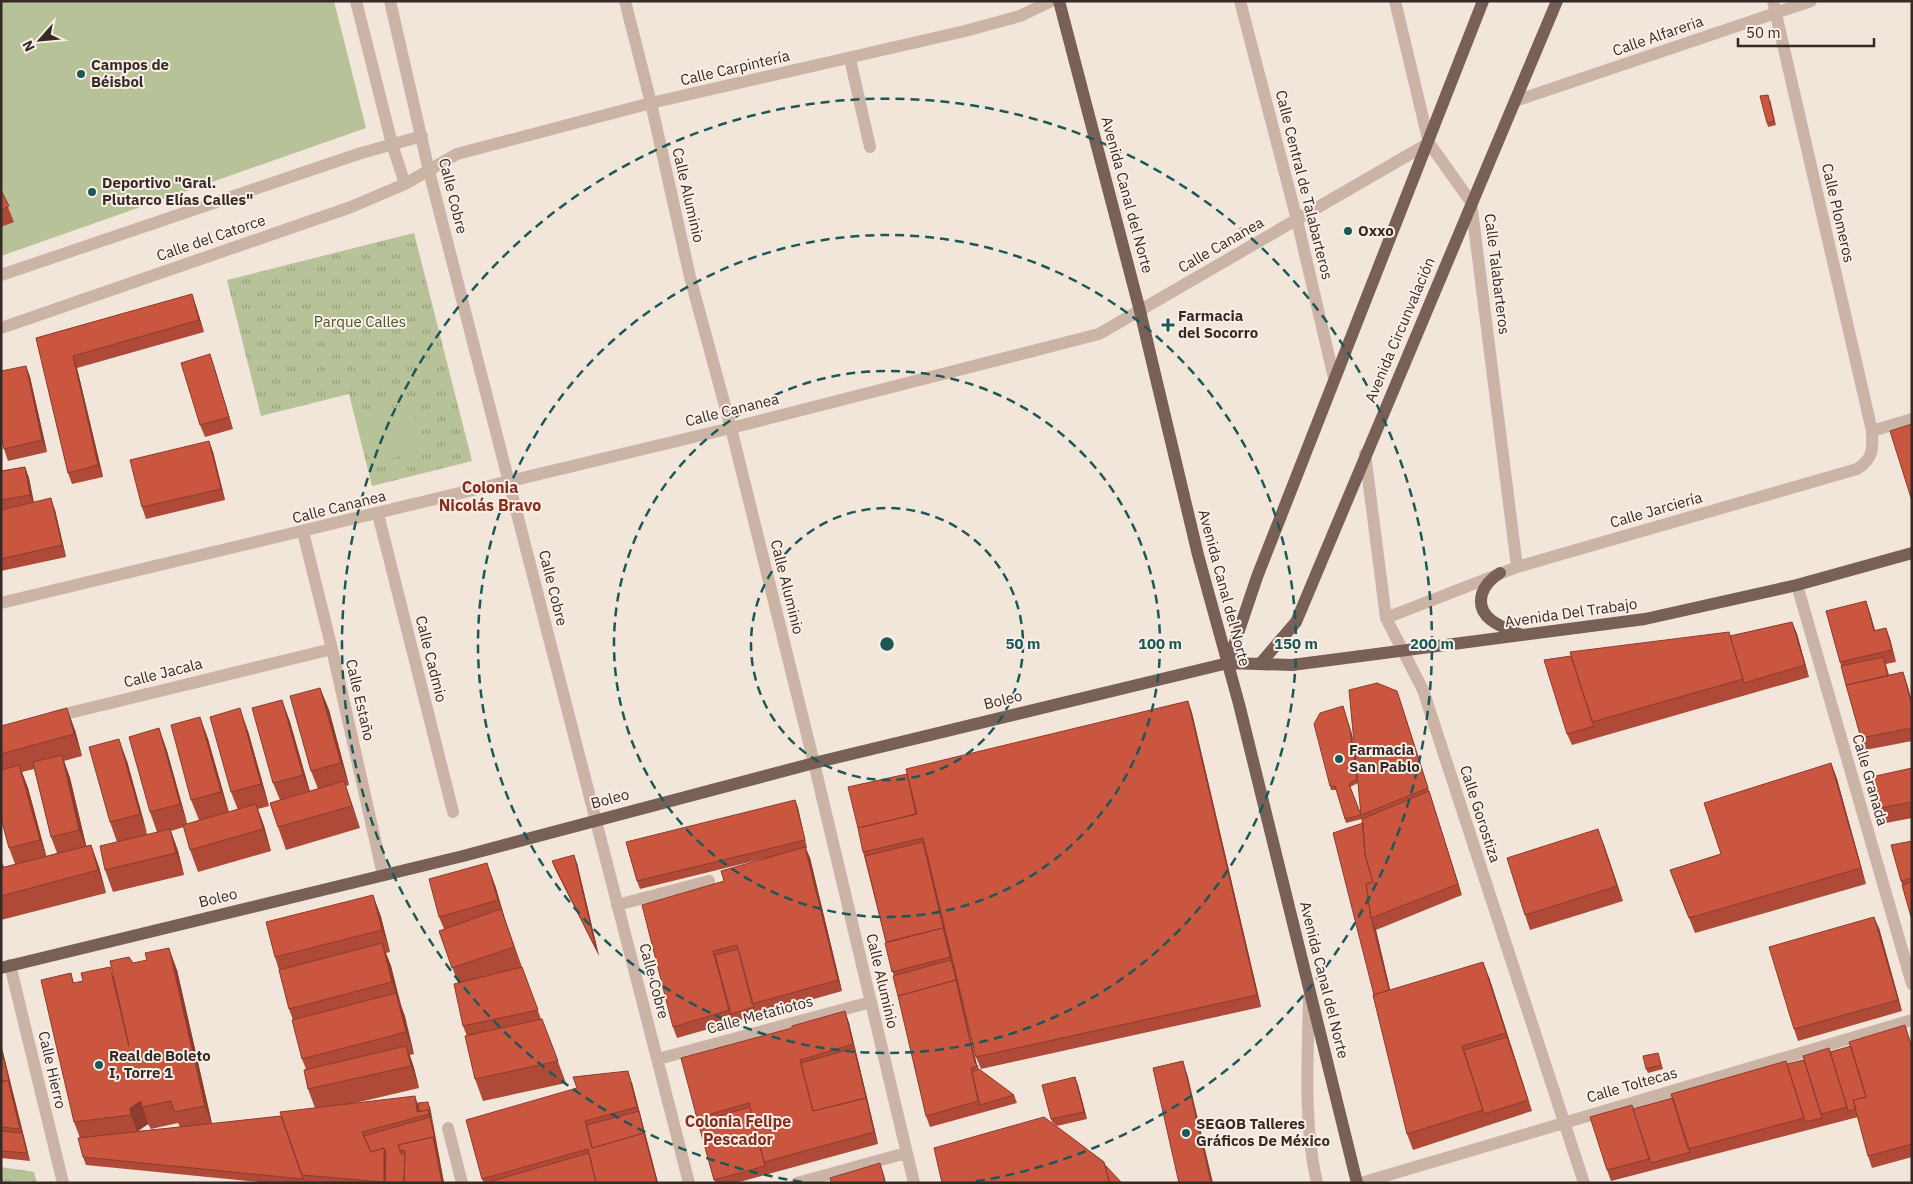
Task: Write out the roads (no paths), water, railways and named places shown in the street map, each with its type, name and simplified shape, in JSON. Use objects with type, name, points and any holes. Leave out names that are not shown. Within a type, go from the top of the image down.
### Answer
[{"type":"main road","name":"Avenida Canal del Norte","points":[[1059,1],[1140,311],[1198,555],[1228,663],[1359,1183]]},
{"type":"main road","points":[[1228,663],[1257,576],[1334,378],[1429,143],[1483,1]]},
{"type":"main road","name":"Avenida Circunvalación","points":[[1260,664],[1296,622],[1557,1]]},
{"type":"main road","name":"Avenida Del Trabajo","points":[[1228,663],[1292,665],[1404,652],[1645,619],[1797,584],[1912,553]]},
{"type":"main road","points":[[1500,573],[1490,580],[1483,590],[1482,610],[1496,624],[1522,636]]},
{"type":"main road","name":"Boleo","points":[[6,966],[383,875],[814,763],[1228,663]]},
{"type":"street","points":[[356,1],[392,144],[405,184]]},
{"type":"street","name":"Calle Cobre","points":[[390,1],[429,171],[689,1183]]},
{"type":"street","name":"Calle Aluminio","points":[[625,1],[651,103],[690,277],[731,428],[814,763],[914,1183]]},
{"type":"street","name":"Calle Carpintería","points":[[429,171],[457,154],[651,103],[850,59],[1020,16],[1051,1]]},
{"type":"street","name":"Calle Central de Talabarteros","points":[[1240,1],[1298,220],[1334,378]]},
{"type":"street","name":"Calle Talabarteros","points":[[1395,1],[1429,143],[1471,202],[1517,567]]},
{"type":"street","name":"Calle Alfareria","points":[[1515,101],[1774,7],[1811,1]]},
{"type":"street","name":"Calle Plomeros","points":[[1774,7],[1872,431]]},
{"type":"street","points":[[850,59],[870,147]]},
{"type":"street","points":[[1,275],[392,144],[422,136]]},
{"type":"street","name":"Calle Cananea","points":[[1,603],[731,428],[1099,334],[1429,143]]},
{"type":"street","name":"Calle del Catorce","points":[[1,328],[351,207],[405,184],[429,171]]},
{"type":"street","points":[[1872,431],[1912,418]]},
{"type":"street","name":"Calle Jarciería","points":[[1386,618],[1517,567],[1857,469],[1870,458],[1873,450],[1872,431]]},
{"type":"street","name":"Calle Gorostiza","points":[[1365,454],[1386,618],[1423,690],[1584,1183]]},
{"type":"street","name":"Calle Cadmio","points":[[378,514],[453,812]]},
{"type":"street","name":"Calle Estaño","points":[[303,532],[332,649],[383,875]]},
{"type":"street","name":"Calle Granada","points":[[1797,584],[1912,984]]},
{"type":"street","name":"Calle Jacala","points":[[39,720],[332,649]]},
{"type":"street","points":[[617,905],[709,881]]},
{"type":"street","name":"Calle Hierro","points":[[6,966],[64,1183]]},
{"type":"street","points":[[1309,986],[1308,1095],[1314,1169],[1317,1183]]},
{"type":"street","name":"Calle Metatiotos","points":[[658,1059],[871,1002]]},
{"type":"street","name":"Calle Toltecas","points":[[1359,1183],[1912,1020]]},
{"type":"street","points":[[448,1128],[462,1183]]},
{"type":"street","points":[[797,1183],[906,1153]]},
{"type":"place","name":"Campos de Béisbol","points":[[81,74]]},
{"type":"place","name":"Deportivo \"Gral. Plutarco Elías Calles\"","points":[[92,192]]},
{"type":"place","name":"Oxxo","points":[[1348,231]]},
{"type":"place","name":"Farmacia del Socorro","points":[[1168,325]]},
{"type":"place","name":"Farmacia San Pablo","points":[[1339,759]]},
{"type":"place","name":"Real de Boleto I, Torre 1","points":[[99,1065]]},
{"type":"place","name":"SEGOB Talleres Gráficos De México","points":[[1186,1133]]},
{"type":"district","name":"Colonia Nicolás Bravo","points":[[490,496]]},
{"type":"district","name":"Colonia Felipe Pescador","points":[[738,1130]]},
{"type":"park label","name":"Parque Calles","points":[[360,322]]}]
